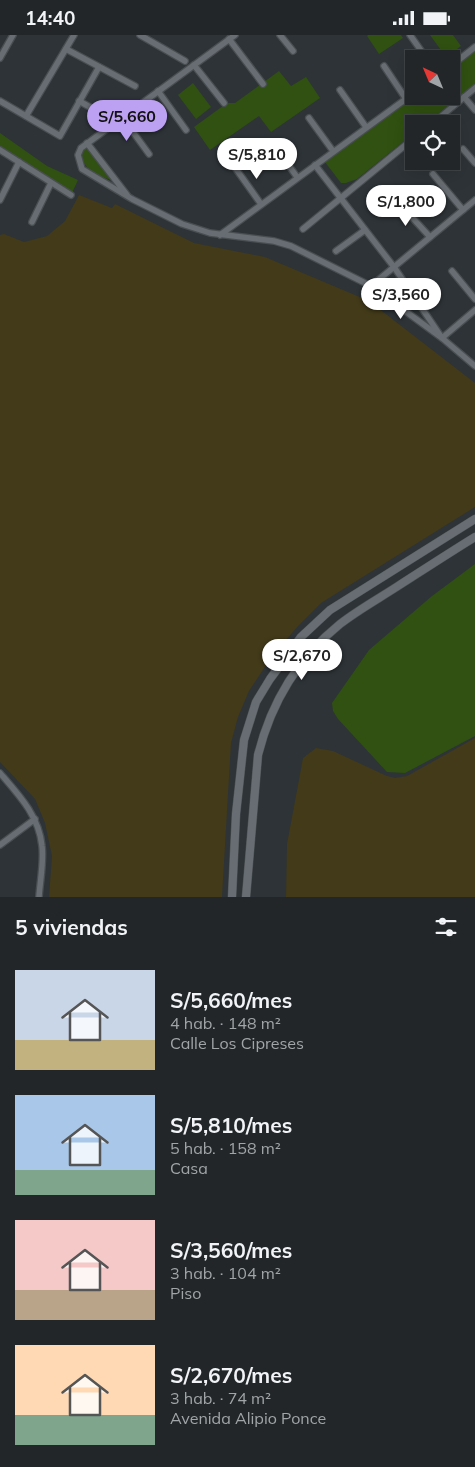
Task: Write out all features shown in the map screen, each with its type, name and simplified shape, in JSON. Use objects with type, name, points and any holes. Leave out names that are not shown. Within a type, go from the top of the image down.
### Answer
[{"type":"main road","points":[[232,897],[240,763],[249,720],[256,702],[282,661],[301,637],[330,611],[475,519]]},
{"type":"main road","points":[[246,897],[258,755],[263,734],[272,711],[291,677],[318,644],[340,624],[475,537]]},
{"type":"main road","points":[[330,611],[340,624]]},
{"type":"street","points":[[0,58],[13,35]]},
{"type":"street","points":[[26,116],[74,35]]},
{"type":"street","points":[[140,35],[185,61]]},
{"type":"street","points":[[235,35],[81,148],[78,155],[82,169],[86,174],[182,224],[210,233],[274,241],[291,246],[371,286],[442,338],[475,366]]},
{"type":"street","points":[[280,35],[293,51]]},
{"type":"street","points":[[410,35],[421,50]]},
{"type":"street","points":[[229,39],[262,84]]},
{"type":"street","points":[[460,58],[475,47]]},
{"type":"street","points":[[66,49],[135,86]]},
{"type":"street","points":[[194,65],[224,103]]},
{"type":"street","points":[[384,66],[405,98]]},
{"type":"street","points":[[0,101],[60,136],[99,67]]},
{"type":"street","points":[[443,115],[475,88]]},
{"type":"street","points":[[340,90],[366,127]]},
{"type":"street","points":[[158,91],[186,130]]},
{"type":"street","points":[[464,97],[475,110]]},
{"type":"street","points":[[220,235],[405,100]]},
{"type":"street","points":[[79,101],[106,116]]},
{"type":"street","points":[[122,117],[149,154]]},
{"type":"street","points":[[309,118],[333,151]]},
{"type":"street","points":[[272,142],[298,177]]},
{"type":"street","points":[[88,143],[128,197]]},
{"type":"street","points":[[303,229],[405,145]]},
{"type":"street","points":[[463,149],[475,163]]},
{"type":"street","points":[[0,150],[71,195]]},
{"type":"street","points":[[0,200],[19,162]]},
{"type":"street","points":[[315,165],[394,267],[442,338]]},
{"type":"street","points":[[236,169],[261,204]]},
{"type":"street","points":[[433,174],[463,210]]},
{"type":"street","points":[[32,222],[51,183]]},
{"type":"street","points":[[371,286],[475,200]]},
{"type":"street","points":[[398,202],[430,237]]},
{"type":"street","points":[[336,251],[366,229]]},
{"type":"street","points":[[452,271],[475,299]]},
{"type":"street","points":[[442,338],[475,310]]},
{"type":"street","points":[[0,774],[22,798],[36,819],[42,848],[39,897]]},
{"type":"street","points":[[1,843],[36,819]]},
{"type":"green space","points":[[368,35],[401,35],[403,38],[379,54]]},
{"type":"green space","points":[[430,35],[453,35],[461,46],[456,50],[441,50]]},
{"type":"green space","points":[[475,50],[475,84],[460,96],[460,61]]},
{"type":"green space","points":[[279,71],[291,86],[306,77],[320,98],[271,132],[259,116],[210,150],[194,127],[227,103],[235,103]]},
{"type":"green space","points":[[193,83],[211,107],[196,119],[178,95]]},
{"type":"green space","points":[[405,103],[405,105],[449,105],[436,115],[405,115],[405,140],[357,179],[341,183],[325,162]]},
{"type":"green space","points":[[0,133],[47,166],[78,180],[71,195],[0,150]]},
{"type":"green space","points":[[89,146],[111,180],[96,174],[85,165],[81,155],[84,148]]},
{"type":"green space","points":[[396,277],[425,315],[386,285]]},
{"type":"green space","points":[[475,564],[475,736],[405,773],[387,772],[338,719],[333,711],[332,703],[369,650],[432,596]]},
{"type":"sand","points":[[79,195],[112,208],[115,204],[194,243],[265,257],[369,301],[475,383],[475,507],[321,603],[272,656],[249,691],[238,717],[231,743],[222,897],[49,897],[52,856],[45,823],[35,799],[0,762],[0,235],[4,234],[24,242],[47,236],[65,221]]},
{"type":"sand","points":[[475,738],[475,897],[286,897],[287,844],[303,758],[316,748],[333,751],[395,778],[407,776]]}]
